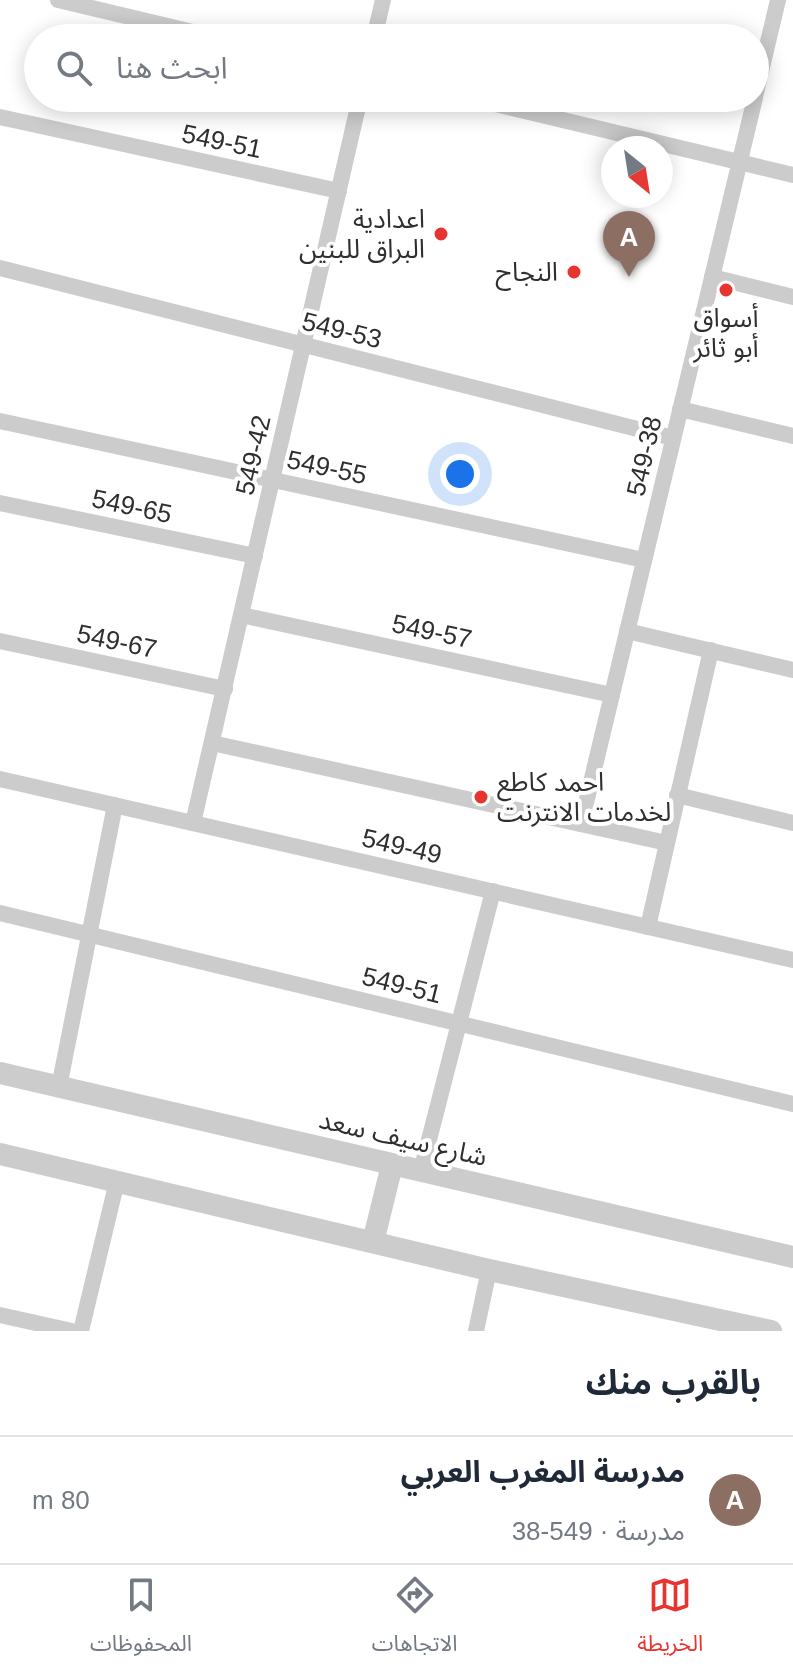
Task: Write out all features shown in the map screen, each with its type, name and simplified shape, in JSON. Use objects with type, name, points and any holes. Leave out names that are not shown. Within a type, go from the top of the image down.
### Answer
[{"type":"street","points":[[58,0],[159,24]]},
{"type":"street","points":[[377,24],[383,0]]},
{"type":"street","name":"549-38","points":[[769,38],[778,0]]},
{"type":"street","name":"549-42","points":[[193,823],[357,112]]},
{"type":"street","points":[[529,112],[793,175]]},
{"type":"street","name":"549-38","points":[[581,824],[751,112]]},
{"type":"street","name":"549-51","points":[[0,117],[339,191]]},
{"type":"street","name":"549-53","points":[[0,268],[673,438]]},
{"type":"street","points":[[712,277],[793,297]]},
{"type":"street","points":[[680,409],[793,436]]},
{"type":"street","name":"549-55","points":[[0,421],[644,560]]},
{"type":"street","name":"549-65","points":[[0,503],[255,556]]},
{"type":"street","name":"549-57","points":[[241,615],[612,695]]},
{"type":"street","points":[[627,631],[793,670]]},
{"type":"street","name":"549-67","points":[[0,641],[225,689]]},
{"type":"street","points":[[648,927],[711,650]]},
{"type":"street","points":[[212,743],[667,843]]},
{"type":"street","name":"549-49","points":[[0,779],[793,960]]},
{"type":"street","points":[[677,795],[793,823]]},
{"type":"street","points":[[59,1087],[115,805]]},
{"type":"street","points":[[421,1171],[493,891]]},
{"type":"street","name":"549-51","points":[[0,913],[793,1104]]},
{"type":"street","name":"شارع سيف سعد","points":[[0,1073],[793,1257]]},
{"type":"street","points":[[0,1154],[489,1270],[759,1330]]},
{"type":"street","points":[[373,1242],[392,1165]]},
{"type":"street","points":[[81,1331],[117,1181]]},
{"type":"street","points":[[476,1331],[489,1270]]},
{"type":"street","points":[[0,1315],[72,1331]]},
{"type":"place","name":"اعدادية البراق للبنين","points":[[441,234]]},
{"type":"place","name":"النجاح","points":[[574,272]]},
{"type":"place","name":"مدرسة المغرب العربي","points":[[629,277]]},
{"type":"place","name":"أسواق أبو ثائر","points":[[726,290]]},
{"type":"place","name":"احمد كاطع لخدمات الانترنت","points":[[481,797]]}]
